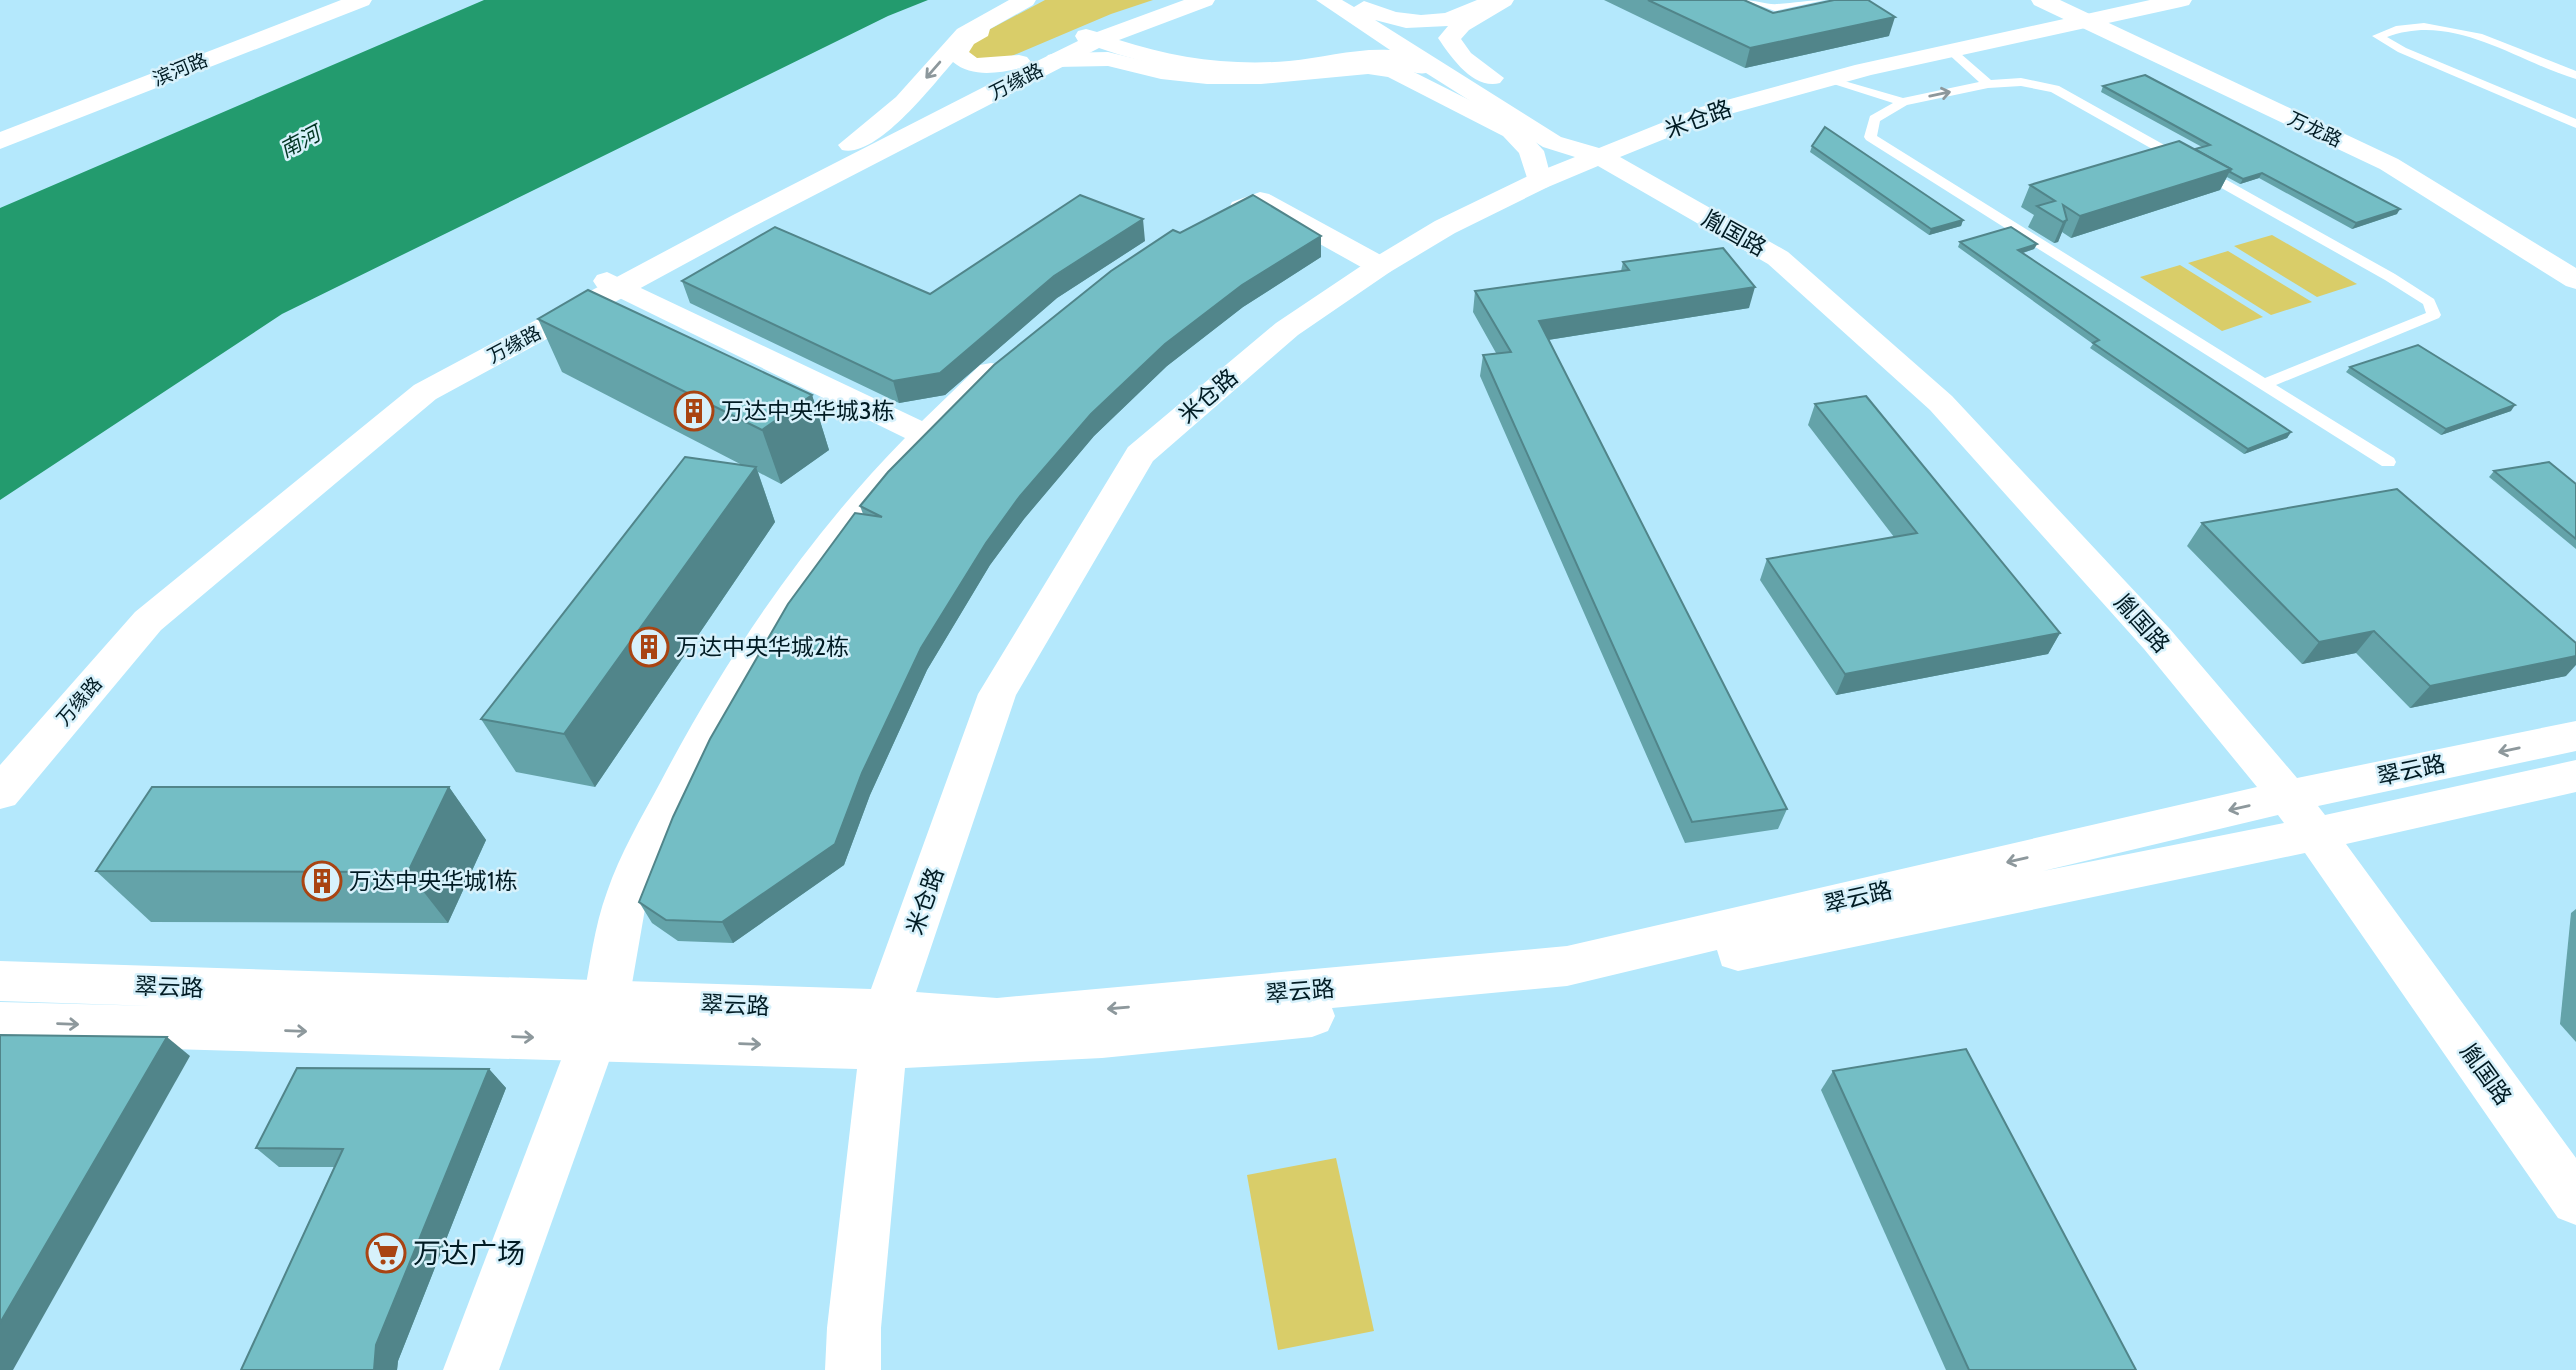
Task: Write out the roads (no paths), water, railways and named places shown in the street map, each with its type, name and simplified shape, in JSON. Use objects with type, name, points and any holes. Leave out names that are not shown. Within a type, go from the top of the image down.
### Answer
[{"type":"main road","name":"滨河路","points":[[0,133],[340,0]]},
{"type":"main road","points":[[811,173],[878,126],[905,102],[965,34],[1025,0]]},
{"type":"main road","points":[[1019,62],[974,65],[962,60],[957,52],[966,39],[1036,0]]},
{"type":"main road","name":"万缘路","points":[[0,762],[126,617],[410,386],[1056,60],[1098,34],[1173,0]]},
{"type":"main road","name":"万缘路","points":[[0,793],[148,621],[425,392],[811,173],[1019,62],[1204,0]]},
{"type":"main road","points":[[1327,0],[1407,22],[1433,22],[1461,17],[1488,0]]},
{"type":"main road","points":[[1503,0],[1461,25],[1449,38],[1454,49],[1463,58],[1559,133]]},
{"type":"main road","name":"万龙路","points":[[2042,0],[2085,12],[2396,157],[2480,201],[2576,260]]},
{"type":"main road","name":"米仓路","points":[[853,1370],[854,1328],[885,1029],[997,694],[1140,454],[1287,328],[1380,266],[1445,227],[1539,181],[1710,112],[2085,12],[2182,0]]},
{"type":"main road","name":"滨河路","points":[[0,141],[212,56],[370,2]]},
{"type":"main road","points":[[1098,34],[1155,52],[1199,61],[1284,63],[1336,55],[1358,45],[1363,34],[1355,6]]},
{"type":"main road","name":"胤国路","points":[[1355,6],[1559,133],[1779,258],[1941,402],[2157,639],[2288,796],[2576,1200]]},
{"type":"main road","name":"万龙路","points":[[2085,12],[2389,164],[2576,280]]},
{"type":"main road","points":[[1098,34],[1140,56],[1202,67],[1290,68],[1363,57],[1414,63],[1559,133]]},
{"type":"main road","points":[[1056,60],[1108,59],[1161,72],[1207,77],[1261,77],[1368,67],[1394,71],[1512,131],[1531,151],[1539,181]]},
{"type":"main road","points":[[1209,222],[1260,200],[1380,266]]},
{"type":"main road","points":[[614,284],[925,435]]},
{"type":"main road","points":[[471,1370],[600,1020],[627,896],[659,823],[727,695],[763,638],[830,544],[878,485],[925,435],[1013,353]]},
{"type":"main road","name":"翠云路","points":[[885,1029],[1567,966],[2288,796],[2576,736]]},
{"type":"main road","name":"翠云路","points":[[0,981],[600,1020],[1102,1037],[1544,993],[2314,834],[2576,776]]},
{"type":"main road","name":"翠云路","points":[[0,1023],[600,1020]]},
{"type":"lane","points":[[1749,0],[1775,8],[1819,0]]},
{"type":"lane","points":[[2576,75],[2479,36],[2444,29],[2410,27],[2388,30],[2378,36],[2402,50],[2576,124]]},
{"type":"lane","points":[[1949,49],[1988,84]]},
{"type":"lane","points":[[1827,80],[1903,102]]},
{"type":"lane","points":[[2264,383],[2310,367],[2434,315],[2429,302],[2390,277],[2055,89],[2021,82],[1988,84],[1903,102],[1874,119],[1870,137],[2388,462]]},
{"type":"water","name":"南河","points":[[484,0],[928,0],[888,16],[282,314],[0,500],[0,208]]},
{"type":"place","name":"万达中央华城3栋","points":[[694,411]]},
{"type":"place","name":"万达中央华城2栋","points":[[649,647]]},
{"type":"place","name":"万达中央华城1栋","points":[[322,881]]},
{"type":"place","name":"万达广场","points":[[386,1253]]}]
